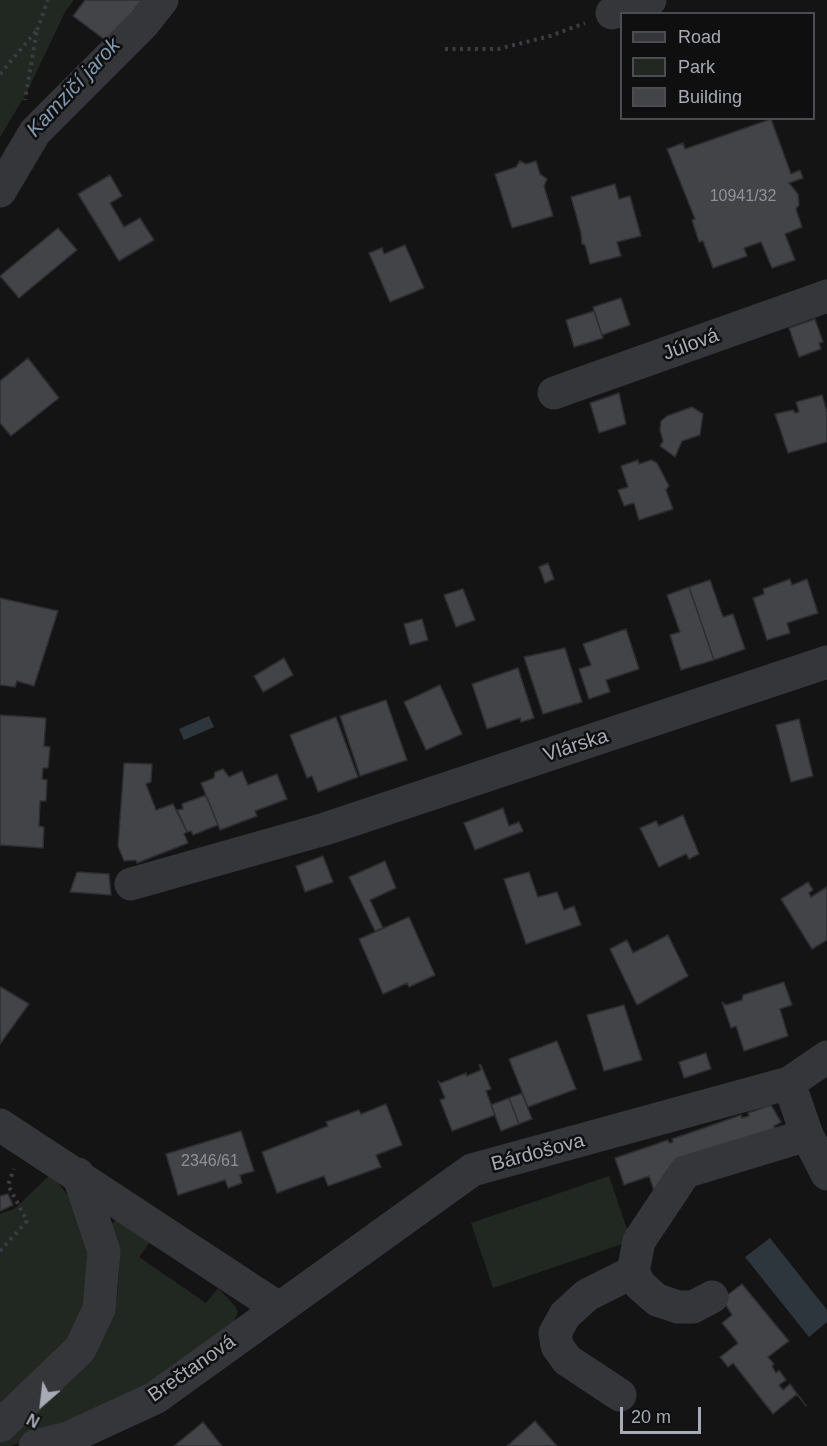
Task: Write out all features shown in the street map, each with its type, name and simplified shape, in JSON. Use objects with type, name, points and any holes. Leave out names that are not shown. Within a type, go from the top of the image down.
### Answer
[{"type":"street","points":[[0,191],[35,132],[143,24],[162,0]]},
{"type":"street","points":[[612,13],[650,0]]},
{"type":"street","name":"Júlová","points":[[554,393],[827,296]]},
{"type":"street","name":"Vlárska","points":[[131,884],[325,829],[827,662]]},
{"type":"street","name":"Bárdošova","points":[[277,1307],[472,1170],[789,1083],[827,1057]]},
{"type":"street","points":[[789,1083],[807,1135],[827,1174]]},
{"type":"street","points":[[0,1125],[78,1174],[277,1307]]},
{"type":"street","points":[[712,1297],[693,1307],[678,1306],[657,1300],[640,1285],[633,1272],[639,1240],[685,1172],[807,1135]]},
{"type":"street","points":[[0,1426],[80,1349],[99,1309],[104,1251],[78,1174]]},
{"type":"street","points":[[620,1395],[567,1360],[557,1346],[555,1333],[565,1315],[587,1295],[633,1272]]},
{"type":"street","name":"Brečtanová","points":[[35,1446],[68,1438],[154,1398],[277,1307]]},
{"type":"path","points":[[24,103],[37,30],[48,0]]},
{"type":"path","points":[[445,49],[498,49],[550,36],[612,13]]},
{"type":"path","points":[[0,74],[37,30]]},
{"type":"path","points":[[0,1251],[27,1221],[8,1185],[15,1165]]},
{"type":"green space","points":[[0,0],[74,0],[65,12],[26,94],[0,137]]},
{"type":"green space","points":[[51,1174],[77,1207],[89,1251],[88,1295],[68,1340],[0,1408],[0,1214],[14,1209]]},
{"type":"green space","points":[[609,1176],[631,1241],[493,1288],[471,1223]]},
{"type":"green space","points":[[118,1219],[152,1239],[139,1257],[206,1303],[218,1288],[235,1306],[238,1312],[235,1319],[228,1329],[108,1413],[10,1446],[0,1446],[0,1442],[64,1383],[96,1345],[117,1298],[119,1269],[111,1224]]},
{"type":"shaded area","points":[[209,716],[214,727],[184,740],[179,729]]},
{"type":"shaded area","points":[[770,1238],[827,1310],[827,1322],[809,1337],[745,1257]]},
{"type":"building","points":[[85,0],[142,0],[109,43],[73,16]]},
{"type":"building","points":[[771,120],[791,174],[800,170],[803,178],[789,183],[798,194],[799,205],[796,209],[802,227],[785,234],[795,260],[772,268],[761,242],[744,248],[747,256],[713,268],[703,241],[699,242],[692,220],[695,219],[667,149],[683,143],[685,149]]},
{"type":"building","points":[[520,161],[526,164],[536,161],[540,174],[547,179],[544,186],[553,216],[512,228],[495,174],[516,167]]},
{"type":"building","points":[[110,175],[122,196],[110,203],[124,227],[140,218],[154,240],[119,261],[78,194]]},
{"type":"building","points":[[615,184],[619,199],[630,196],[641,236],[617,242],[621,256],[590,264],[585,245],[582,244],[571,197]]},
{"type":"building","points":[[58,228],[77,250],[19,298],[0,276]]},
{"type":"building","points":[[405,245],[424,288],[390,302],[369,253],[382,248],[384,254]]},
{"type":"building","points":[[621,298],[630,325],[602,335],[593,307]]},
{"type":"building","points":[[594,311],[603,338],[574,347],[566,320]]},
{"type":"building","points":[[815,319],[823,342],[819,343],[821,349],[799,357],[789,328]]},
{"type":"building","points":[[28,358],[59,398],[11,436],[0,423],[0,381]]},
{"type":"building","points":[[619,393],[626,424],[599,433],[590,403]]},
{"type":"building","points":[[822,395],[827,412],[827,442],[788,453],[775,414],[793,410],[795,413],[799,412],[796,402]]},
{"type":"building","points":[[692,407],[703,414],[700,435],[682,441],[675,457],[660,446],[663,441],[660,430],[661,421],[667,416]]},
{"type":"building","points":[[638,460],[639,464],[651,460],[657,463],[669,486],[666,490],[673,509],[639,520],[634,503],[624,506],[618,490],[628,487],[621,466]]},
{"type":"building","points":[[548,563],[554,579],[545,583],[539,567]]},
{"type":"building","points":[[790,579],[792,585],[807,579],[818,613],[787,623],[790,633],[767,640],[753,598],[764,594],[763,589]]},
{"type":"building","points":[[710,580],[723,617],[733,614],[745,649],[714,660],[689,587]]},
{"type":"building","points":[[689,587],[714,660],[681,670],[670,635],[680,632],[667,595]]},
{"type":"building","points":[[463,589],[475,620],[456,627],[444,595]]},
{"type":"building","points":[[0,598],[58,611],[34,686],[17,681],[15,687],[0,685]]},
{"type":"building","points":[[422,619],[428,640],[410,645],[404,624]]},
{"type":"building","points":[[626,629],[639,669],[606,680],[610,692],[589,699],[579,669],[591,665],[583,644]]},
{"type":"building","points":[[565,648],[582,702],[543,714],[524,657]]},
{"type":"building","points":[[284,658],[293,675],[263,692],[254,676]]},
{"type":"building","points":[[518,668],[534,718],[521,722],[520,718],[487,729],[472,684]]},
{"type":"building","points":[[440,685],[462,734],[426,750],[404,702]]},
{"type":"building","points":[[386,700],[407,760],[360,776],[340,716]]},
{"type":"building","points":[[0,715],[46,718],[44,746],[50,747],[48,768],[43,768],[42,779],[47,780],[46,801],[40,801],[39,826],[44,827],[43,848],[0,845]]},
{"type":"building","points":[[336,717],[358,777],[318,792],[312,776],[307,778],[290,735]]},
{"type":"building","points":[[799,719],[813,776],[791,782],[776,725]]},
{"type":"building","points":[[124,763],[152,764],[151,782],[146,784],[156,810],[173,804],[187,832],[184,834],[188,843],[137,863],[136,860],[124,861],[118,846]]},
{"type":"building","points":[[223,769],[229,777],[242,771],[248,785],[277,774],[287,799],[255,811],[257,816],[220,830],[201,783],[214,778],[215,772]]},
{"type":"building","points":[[206,795],[218,825],[193,835],[191,831],[187,832],[177,810],[183,809],[182,804]]},
{"type":"building","points":[[503,808],[509,826],[519,822],[523,831],[475,850],[464,823]]},
{"type":"building","points":[[683,815],[699,854],[689,859],[686,854],[659,867],[640,828],[656,821],[659,826]]},
{"type":"building","points":[[323,856],[333,882],[305,892],[296,866]]},
{"type":"building","points":[[385,861],[396,888],[370,900],[383,928],[375,931],[349,877]]},
{"type":"building","points":[[77,872],[109,874],[111,895],[70,892]]},
{"type":"building","points":[[529,872],[538,897],[557,892],[564,910],[574,906],[581,925],[526,944],[504,879]]},
{"type":"building","points":[[808,882],[813,890],[809,893],[811,897],[827,887],[827,940],[812,949],[781,899]]},
{"type":"building","points":[[409,917],[435,975],[409,987],[407,983],[383,994],[359,939]]},
{"type":"building","points":[[668,935],[688,976],[637,1005],[610,949],[627,940],[633,953]]},
{"type":"building","points":[[784,982],[792,1005],[780,1009],[788,1036],[744,1051],[736,1026],[731,1028],[722,1002],[726,1005],[742,1000],[743,995]]},
{"type":"building","points":[[0,988],[29,1004],[0,1044]]},
{"type":"building","points":[[624,1005],[642,1060],[604,1071],[587,1015]]},
{"type":"building","points":[[557,1041],[576,1089],[528,1107],[509,1059]]},
{"type":"building","points":[[706,1053],[711,1069],[684,1078],[679,1062]]},
{"type":"building","points":[[479,1065],[491,1089],[486,1091],[495,1115],[452,1131],[440,1100],[445,1098],[438,1081],[441,1083],[466,1073],[467,1076],[481,1070]]},
{"type":"building","points":[[522,1093],[532,1119],[519,1124],[509,1098]]},
{"type":"building","points":[[509,1098],[519,1124],[501,1131],[491,1105]]},
{"type":"building","points":[[386,1104],[402,1145],[376,1155],[381,1167],[328,1186],[324,1176],[277,1193],[262,1152],[328,1126],[326,1122],[359,1110],[361,1114]]},
{"type":"building","points":[[771,1105],[781,1122],[774,1126],[775,1130],[659,1205],[649,1176],[624,1185],[615,1158],[668,1140],[669,1143],[673,1142],[672,1139],[741,1115],[742,1118],[749,1116],[748,1113]]},
{"type":"building","points":[[241,1131],[254,1171],[240,1175],[242,1183],[228,1188],[225,1180],[178,1195],[166,1154]]},
{"type":"building","points":[[8,1194],[13,1205],[0,1211],[0,1196]]},
{"type":"building","points":[[742,1284],[789,1341],[768,1357],[774,1364],[772,1366],[776,1373],[779,1370],[786,1380],[779,1385],[783,1390],[790,1384],[806,1406],[797,1394],[773,1414],[733,1363],[728,1367],[720,1357],[738,1343],[722,1323],[732,1315],[722,1299]]},
{"type":"building","points":[[535,1421],[557,1446],[507,1446]]},
{"type":"building","points":[[203,1422],[222,1446],[174,1446]]},
{"type":"water label","name":"Kamzičí jarok","points":[[74,88]]}]
